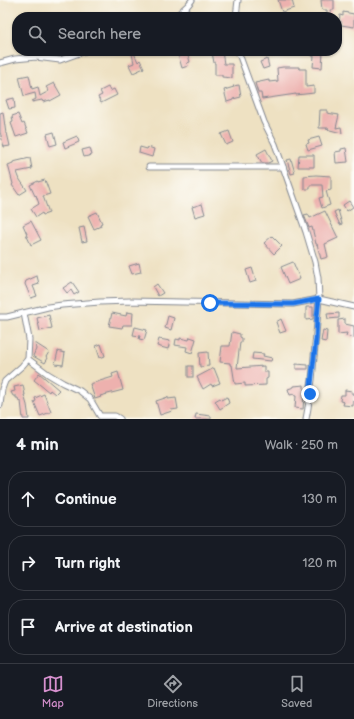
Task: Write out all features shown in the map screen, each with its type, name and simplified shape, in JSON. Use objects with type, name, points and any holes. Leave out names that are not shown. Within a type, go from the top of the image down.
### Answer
[{"type":"street","points":[[180,12],[192,0]]},
{"type":"street","points":[[237,12],[238,0]]},
{"type":"street","points":[[0,63],[15,59],[36,58],[60,60],[71,56]]},
{"type":"street","points":[[240,56],[264,122],[275,144],[316,262],[319,299],[312,380],[306,419]]},
{"type":"street","points":[[149,167],[283,168]]},
{"type":"street","points":[[0,317],[7,317],[62,305],[130,301],[293,304],[319,299],[354,307]]},
{"type":"street","points":[[0,405],[2,389],[5,381],[28,359],[29,340],[24,313]]},
{"type":"street","points":[[28,359],[48,374],[80,391],[90,399],[100,416],[115,416],[120,419]]},
{"type":"building","points":[[278,0],[292,0],[294,8],[282,12]]},
{"type":"building","points":[[321,0],[334,0],[334,10],[327,12],[327,10],[322,10]]},
{"type":"building","points":[[343,12],[354,14],[354,27],[342,25]]},
{"type":"building","points":[[132,56],[135,56],[138,62],[140,60],[144,68],[133,73],[129,65],[134,63]]},
{"type":"building","points":[[179,56],[188,56],[190,62],[187,63],[188,66],[182,68]]},
{"type":"building","points":[[213,56],[223,56],[224,64],[232,64],[232,78],[222,77],[222,75],[215,75]]},
{"type":"building","points":[[314,56],[323,56],[322,68],[313,67]]},
{"type":"building","points":[[267,59],[269,67],[263,69],[260,62]]},
{"type":"building","points":[[299,67],[299,69],[306,69],[306,87],[314,86],[314,93],[262,99],[261,93],[258,93],[255,83],[269,80],[269,82],[278,81],[277,68]]},
{"type":"building","points":[[29,75],[32,89],[38,87],[40,96],[49,91],[46,87],[54,83],[61,95],[50,101],[43,102],[42,100],[32,102],[36,99],[35,93],[24,96],[19,77]]},
{"type":"building","points":[[239,85],[241,97],[227,102],[224,90]]},
{"type":"building","points":[[108,87],[110,91],[114,89],[117,95],[101,103],[98,97],[102,95],[100,91]]},
{"type":"building","points":[[14,98],[15,108],[9,109],[6,100]]},
{"type":"building","points":[[320,110],[327,110],[327,113],[339,115],[336,128],[341,127],[342,133],[326,129],[329,128],[319,128]]},
{"type":"building","points":[[3,112],[6,134],[7,133],[10,146],[4,147],[0,132],[0,113]]},
{"type":"building","points":[[18,114],[28,133],[16,137],[11,123],[13,122],[12,116]]},
{"type":"building","points":[[229,131],[233,142],[226,145],[221,134]]},
{"type":"building","points":[[54,132],[57,144],[50,146],[47,134]]},
{"type":"building","points":[[77,136],[79,142],[65,148],[63,142]]},
{"type":"building","points":[[319,137],[322,146],[308,150],[306,144],[309,143],[308,140]]},
{"type":"building","points":[[140,147],[154,149],[152,157],[139,153]]},
{"type":"building","points":[[90,148],[92,155],[84,157],[82,150]]},
{"type":"building","points":[[346,148],[348,162],[336,163],[335,152]]},
{"type":"building","points":[[266,149],[272,161],[262,163],[257,154]]},
{"type":"building","points":[[299,155],[314,155],[314,167],[298,167]]},
{"type":"building","points":[[30,158],[32,169],[17,172],[20,180],[27,190],[19,195],[12,185],[8,165],[13,162]]},
{"type":"building","points":[[291,159],[295,173],[291,174],[287,160]]},
{"type":"building","points":[[304,176],[331,176],[331,190],[326,191],[330,205],[322,208],[319,198],[323,197],[322,185],[310,185],[310,189],[304,189]]},
{"type":"building","points":[[45,180],[50,194],[43,196],[49,213],[43,215],[42,213],[36,217],[31,209],[39,204],[30,185],[38,181]]},
{"type":"building","points":[[349,201],[353,207],[347,211],[343,205]]},
{"type":"building","points":[[202,204],[205,214],[195,217],[192,207]]},
{"type":"building","points":[[338,210],[342,224],[340,225],[334,212]]},
{"type":"building","points":[[325,211],[338,238],[325,244],[328,257],[321,259],[312,227],[309,228],[304,215],[308,214],[310,218]]},
{"type":"building","points":[[97,212],[102,223],[100,224],[101,226],[94,229],[88,216]]},
{"type":"building","points":[[31,221],[41,240],[31,245],[23,225]]},
{"type":"building","points":[[84,227],[87,241],[82,242],[79,228]]},
{"type":"building","points":[[272,236],[282,246],[274,254],[264,243]]},
{"type":"building","points":[[293,262],[300,279],[288,284],[281,267]]},
{"type":"building","points":[[139,263],[141,272],[132,274],[129,266]]},
{"type":"building","points":[[252,268],[256,281],[250,283],[246,270]]},
{"type":"building","points":[[37,276],[39,284],[33,286],[37,296],[31,298],[25,284],[26,281]]},
{"type":"building","points":[[72,282],[79,292],[74,295],[71,290],[67,293],[63,288]]},
{"type":"building","points":[[157,284],[163,293],[158,296],[153,287]]},
{"type":"building","points":[[306,307],[313,307],[313,319],[306,320]]},
{"type":"building","points":[[127,312],[133,313],[132,325],[123,325],[122,328],[109,326],[112,313],[126,316]]},
{"type":"building","points":[[339,313],[339,318],[328,319],[327,314]]},
{"type":"building","points":[[49,315],[52,328],[40,331],[37,318]]},
{"type":"building","points":[[168,316],[174,318],[171,330],[165,328]]},
{"type":"building","points":[[281,319],[286,331],[280,333],[276,322]]},
{"type":"building","points":[[345,319],[345,324],[354,326],[354,338],[346,336],[347,333],[338,334],[338,320]]},
{"type":"building","points":[[135,327],[147,330],[144,340],[139,339],[140,336],[133,335]]},
{"type":"building","points":[[323,330],[327,331],[326,342],[321,341]]},
{"type":"building","points":[[232,332],[240,334],[240,337],[242,338],[242,342],[240,342],[237,368],[264,366],[264,372],[268,372],[266,385],[245,386],[245,383],[235,384],[232,365],[230,365],[230,363],[220,362],[222,346],[230,346]]},
{"type":"building","points":[[190,337],[196,339],[192,353],[186,351],[187,347],[175,345],[176,339],[180,340],[180,338],[189,340]]},
{"type":"building","points":[[159,339],[170,341],[168,349],[157,346]]},
{"type":"building","points":[[35,343],[49,352],[45,363],[33,356],[36,349]]},
{"type":"building","points":[[101,344],[105,356],[100,358],[96,346]]},
{"type":"building","points":[[58,351],[65,353],[63,365],[55,364]]},
{"type":"building","points":[[208,352],[209,366],[200,367],[199,353]]},
{"type":"building","points":[[253,353],[264,354],[263,356],[272,358],[271,361],[252,359]]},
{"type":"building","points":[[296,364],[308,365],[308,369],[296,369]]},
{"type":"building","points":[[188,366],[193,366],[193,377],[188,377]]},
{"type":"building","points":[[214,368],[220,383],[212,386],[211,384],[203,389],[197,377]]},
{"type":"building","points":[[118,372],[123,390],[100,396],[101,397],[95,399],[90,384],[113,377],[112,374]]},
{"type":"building","points":[[39,373],[59,390],[55,394],[50,390],[49,392],[34,380]]},
{"type":"building","points":[[23,385],[29,419],[23,419],[21,401],[19,402],[18,398],[13,396],[11,392],[15,391],[14,387]]},
{"type":"building","points":[[304,385],[303,409],[295,408],[296,396],[294,394],[290,395],[288,389],[294,386]]},
{"type":"building","points":[[345,390],[352,391],[351,393],[354,393],[353,406],[343,405],[344,402],[340,401],[341,395],[345,395]]},
{"type":"building","points":[[44,394],[51,412],[40,416],[34,402],[36,401],[35,398]]},
{"type":"building","points":[[168,397],[168,399],[176,398],[178,409],[171,410],[172,411],[160,415],[156,401]]},
{"type":"building","points":[[227,397],[229,403],[220,409],[215,401],[220,398],[221,400]]},
{"type":"building","points":[[196,414],[211,416],[211,419],[195,419]]},
{"type":"route","points":[[210,303],[293,304],[319,299],[310,394]]}]
